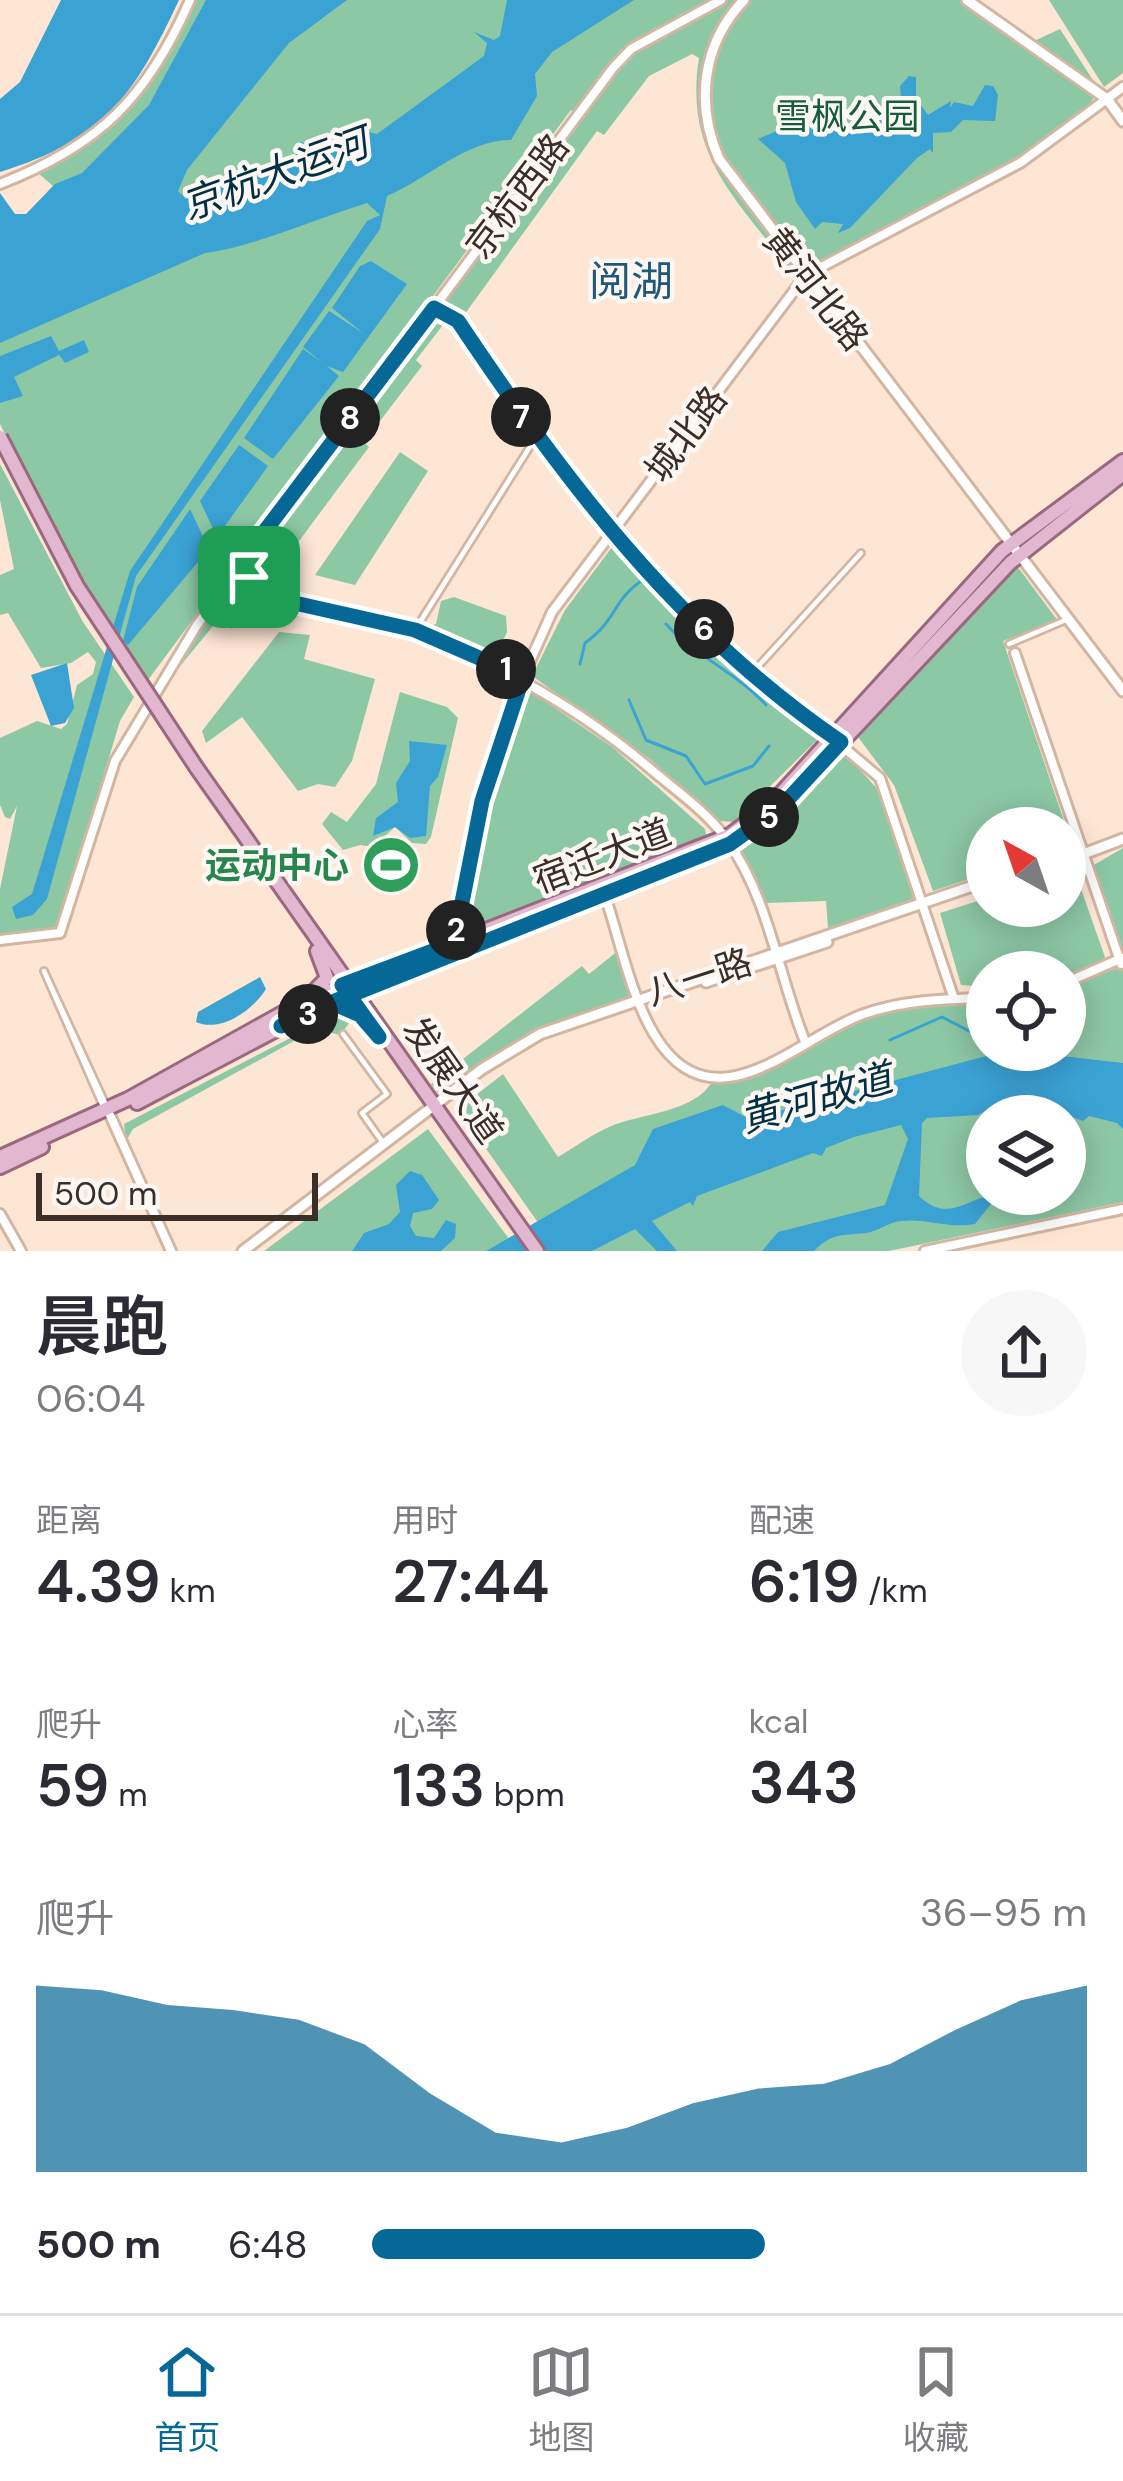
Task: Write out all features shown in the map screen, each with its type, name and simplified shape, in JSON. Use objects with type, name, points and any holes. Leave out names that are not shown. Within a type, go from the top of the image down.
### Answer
[{"type":"main road","name":"黄河北路","points":[[747,0],[724,26],[711,56],[704,95],[708,129],[724,167],[1017,547]]},
{"type":"main road","points":[[967,0],[1123,110]]},
{"type":"main road","points":[[1109,97],[1123,121]]},
{"type":"main road","points":[[0,437],[77,586],[194,769]]},
{"type":"main road","points":[[0,450],[66,576],[194,769]]},
{"type":"main road","name":"宿迁大道","points":[[0,1167],[306,1006],[607,895],[727,841],[837,740],[1017,547],[1123,460]]},
{"type":"main road","name":"宿迁大道","points":[[1017,547],[1123,474]]},
{"type":"main road","points":[[1017,547],[1123,687]]},
{"type":"main road","points":[[1017,547],[1123,687]]},
{"type":"main road","name":"发展大道","points":[[194,769],[434,1110]]},
{"type":"main road","name":"发展大道","points":[[194,769],[533,1251]]},
{"type":"main road","points":[[1086,850],[1123,836]]},
{"type":"main road","name":"宿迁大道","points":[[349,989],[454,943],[727,841]]},
{"type":"main road","name":"八一路","points":[[434,1110],[528,1040],[966,891]]},
{"type":"main road","points":[[280,1020],[327,978],[310,939]]},
{"type":"main road","points":[[280,1020],[337,1005],[360,1015],[379,1037]]},
{"type":"main road","points":[[243,1251],[434,1110]]},
{"type":"main road","points":[[252,1251],[434,1110]]},
{"type":"main road","name":"宿迁大道","points":[[0,1157],[107,1111]]},
{"type":"street","points":[[0,184],[87,142],[123,111],[154,72],[190,0]]},
{"type":"street","name":"京杭西路","points":[[0,940],[60,933],[124,743],[230,577],[620,59],[721,0]]},
{"type":"street","name":"城北路","points":[[454,943],[482,801],[523,677],[552,612],[808,274],[1020,163],[1123,87]]},
{"type":"street","points":[[434,308],[454,316],[536,437],[610,534],[753,672],[883,784],[954,996]]},
{"type":"street","points":[[415,630],[536,437]]},
{"type":"street","points":[[753,672],[861,553]]},
{"type":"street","points":[[230,577],[252,579],[259,595],[415,630],[523,677],[633,754],[727,841],[749,879],[805,1042]]},
{"type":"street","points":[[1067,807],[1012,648],[1068,619]]},
{"type":"street","points":[[1086,863],[1122,961],[1086,976]]},
{"type":"street","points":[[607,895],[642,999],[670,1054],[710,1076],[761,1071],[805,1042],[878,1005],[966,996]]},
{"type":"street","points":[[107,1111],[44,971],[171,1251]]},
{"type":"street","points":[[343,1034],[387,1094],[362,1113],[384,1144]]},
{"type":"street","points":[[926,1251],[1123,1210]]},
{"type":"street","points":[[0,1214],[21,1251]]},
{"type":"green space","name":"雪枫公园","points":[[194,0],[978,0],[1034,41],[1060,29],[1098,88],[1091,103],[1001,169],[813,265],[797,279],[737,202],[708,152],[696,93],[699,58],[692,54],[649,76],[604,135],[597,131],[462,318],[456,308],[416,360],[422,366],[364,442],[369,447],[270,580],[296,586],[291,593],[262,590],[250,575],[237,573],[579,116],[571,110],[148,680],[64,554],[0,424],[0,244],[53,186],[38,173],[112,122],[150,79]]},
{"type":"green space","points":[[1049,0],[1123,0],[1123,73],[1104,87]]},
{"type":"green space","points":[[400,452],[428,471],[355,585],[315,575]]},
{"type":"green space","points":[[0,464],[83,622],[134,697],[120,721],[59,925],[52,932],[0,936],[0,889],[17,806],[10,819],[5,817],[0,805],[0,738],[37,721],[61,729],[67,724],[77,685],[93,674],[96,662],[88,652],[71,663],[41,668],[8,613],[0,615],[0,575],[14,569],[0,500]]},
{"type":"green space","points":[[612,547],[686,622],[819,738],[734,822],[719,821],[650,759],[532,676],[565,610]]},
{"type":"green space","points":[[1017,566],[1058,621],[1003,641],[1059,807],[966,807],[966,880],[933,891],[894,785],[858,737]]},
{"type":"green space","points":[[237,578],[249,580],[257,592],[232,629],[218,620],[176,671],[206,616]]},
{"type":"green space","points":[[454,597],[506,616],[507,632],[497,654],[426,627],[436,624],[441,601]]},
{"type":"green space","points":[[279,632],[310,635],[304,659],[375,679],[352,761],[335,787],[318,784],[298,791],[242,717],[206,743],[202,731]]},
{"type":"green space","points":[[400,692],[447,707],[458,718],[431,837],[426,844],[412,843],[395,827],[384,837],[382,848],[360,845],[343,850],[322,824],[331,812],[347,822],[376,784]]},
{"type":"green space","points":[[533,693],[612,747],[705,829],[706,835],[468,932],[469,886],[485,816],[524,695]]},
{"type":"green space","points":[[846,754],[880,792],[918,897],[828,928],[826,901],[766,903],[742,850],[775,826]]},
{"type":"green space","points":[[1123,848],[1123,950],[1092,866]]},
{"type":"green space","points":[[1086,903],[1106,960],[1086,967],[1086,951],[966,951],[966,985],[961,985],[940,913],[966,905],[966,927],[1086,927]]},
{"type":"green space","points":[[619,950],[629,996],[540,1030],[440,1096],[431,1084],[582,966],[589,974]]},
{"type":"green space","points":[[1123,966],[1123,1202],[1086,1210],[1086,1095],[966,1095],[966,1215],[1061,1215],[889,1251],[558,1251],[458,1109],[503,1074],[558,1157],[609,1127],[681,1106],[713,1080],[757,1073],[866,1017],[966,1001],[966,1071],[1086,1071],[1086,980]]},
{"type":"green space","points":[[333,1016],[350,1022],[340,1035],[316,1029],[133,1129],[126,1141],[124,1124]]},
{"type":"green space","points":[[428,1129],[518,1251],[264,1251]]},
{"type":"water","points":[[61,0],[179,0],[147,63],[112,110],[66,145],[0,172],[0,99],[20,82]]},
{"type":"water","name":"京杭大运河","points":[[206,0],[347,0],[289,43],[187,170],[178,191],[186,199],[216,191],[216,182],[277,170],[294,158],[300,142],[327,148],[357,142],[364,131],[377,134],[484,56],[487,43],[474,32],[494,40],[500,36],[507,0],[634,0],[552,52],[535,74],[537,96],[511,140],[479,146],[387,196],[380,229],[136,576],[47,899],[33,915],[16,919],[12,907],[32,894],[130,571],[367,221],[380,215],[367,203],[266,238],[205,253],[0,343],[0,193],[15,214],[26,214],[55,184],[82,173],[149,105]]},
{"type":"water","points":[[909,76],[916,77],[916,98],[928,115],[951,101],[950,108],[954,102],[973,106],[985,85],[993,86],[998,95],[995,121],[963,120],[951,132],[933,133],[933,153],[930,149],[917,158],[850,228],[838,233],[843,224],[822,222],[815,229],[796,202],[785,163],[758,139],[833,108],[840,125],[861,131],[901,97],[900,86]]},
{"type":"water","points":[[371,261],[407,284],[343,372],[327,366],[339,376],[273,459],[244,438],[303,349],[323,363],[303,347],[329,311],[363,333],[332,308],[360,266]]},
{"type":"water","points":[[51,336],[59,351],[84,340],[89,352],[65,363],[59,355],[14,377],[23,396],[0,403],[0,356]]},
{"type":"water","points":[[239,445],[268,466],[217,537],[200,501]]},
{"type":"water","points":[[190,509],[209,549],[128,645],[123,641],[137,587]]},
{"type":"water","points":[[67,663],[74,708],[65,723],[51,726],[31,675]]},
{"type":"water","points":[[409,741],[447,745],[438,777],[430,786],[426,836],[410,838],[395,827],[373,836],[376,818],[398,802],[396,783],[410,761]]},
{"type":"water","points":[[260,977],[266,989],[245,1012],[226,1022],[196,1022],[198,1012]]},
{"type":"water","points":[[1086,1059],[1123,1063],[1123,1129],[1117,1123],[1086,1118],[1086,1095],[966,1095],[966,1116],[927,1118],[922,1123],[919,1196],[940,1208],[966,1204],[966,1215],[982,1215],[975,1224],[901,1221],[832,1238],[814,1251],[762,1251],[778,1232],[885,1205],[908,1139],[901,1125],[854,1137],[826,1148],[822,1156],[813,1153],[697,1196],[693,1206],[690,1202],[652,1221],[677,1251],[657,1251],[635,1229],[592,1251],[486,1251],[635,1165],[653,1129],[723,1105],[749,1119],[966,1061],[966,1071],[1086,1071]]},
{"type":"water","points":[[410,1171],[422,1175],[439,1200],[432,1209],[413,1213],[410,1226],[416,1236],[434,1238],[446,1220],[456,1224],[455,1238],[441,1251],[352,1251],[364,1233],[389,1224],[400,1212],[396,1185]]},
{"type":"waterway","points":[[580,664],[585,643],[644,579]]},
{"type":"waterway","points":[[666,624],[766,705]]},
{"type":"waterway","points":[[629,700],[646,740],[686,756],[705,784],[753,766],[769,746]]},
{"type":"waterway","name":"黄河故道","points":[[890,1040],[942,1017],[966,1029]]},
{"type":"place","name":"运动中心","points":[[391,865]]},
{"type":"district","name":"阅湖","points":[[631,281]]},
{"type":"route","points":[[249,577],[230,577],[434,308],[458,321],[541,445],[610,534],[692,618],[841,742],[780,808],[730,844],[444,960],[356,993],[349,995],[331,1001],[281,1026],[337,1005],[360,1015],[379,1037],[353,1001],[349,995],[342,985],[454,943],[482,801],[523,677],[415,630],[259,595],[249,577]]}]
